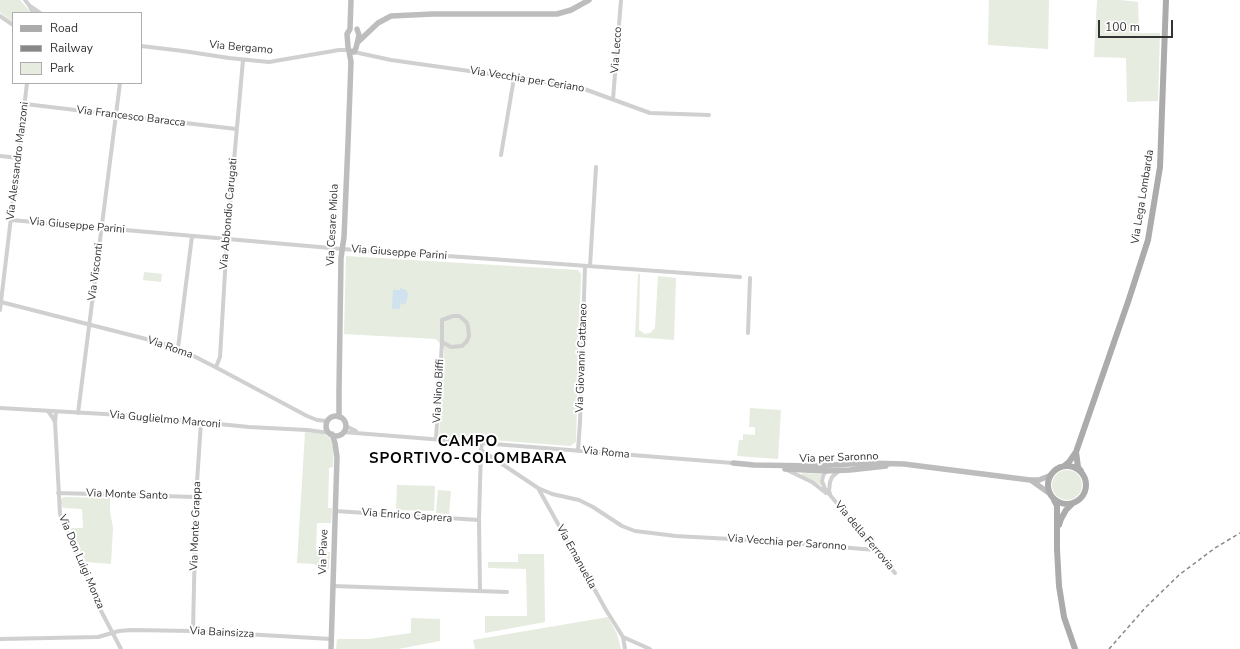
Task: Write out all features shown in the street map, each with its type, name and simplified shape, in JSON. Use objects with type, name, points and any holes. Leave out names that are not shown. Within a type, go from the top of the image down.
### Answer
[{"type":"main road","name":"Via Lega Lombarda","points":[[1064,466],[1076,452],[1129,300],[1148,240],[1160,167],[1165,2]]},
{"type":"main road","points":[[1058,529],[1066,510],[1080,500],[1085,492],[1086,481],[1078,467],[1076,452]]},
{"type":"main road","points":[[1075,649],[1064,617],[1059,586],[1056,506],[1049,493],[1047,485],[1049,476],[1054,471],[1064,466],[1074,467],[1081,473]]},
{"type":"main road","points":[[1054,500],[1062,504],[1074,503]]},
{"type":"street","points":[[25,0],[39,12]]},
{"type":"street","points":[[351,0],[354,28],[359,33],[353,49]]},
{"type":"street","points":[[353,49],[373,27],[383,20],[396,15],[557,14],[571,10],[589,0]]},
{"type":"street","name":"Via Lecco","points":[[613,99],[621,0]]},
{"type":"street","points":[[29,5],[32,12]]},
{"type":"street","points":[[1,20],[12,25]]},
{"type":"street","points":[[340,50],[347,44],[347,34],[354,28],[373,27]]},
{"type":"street","points":[[347,44],[353,49]]},
{"type":"street","name":"Via Bergamo","points":[[142,46],[243,60],[269,62],[353,49]]},
{"type":"street","name":"Via Vecchia per Ceriano","points":[[353,49],[391,60],[576,86],[650,113],[709,115]]},
{"type":"street","name":"Via Cesare Miola","points":[[337,416],[338,291],[344,237],[351,62],[353,49]]},
{"type":"street","name":"Via Abbondio Carugati","points":[[216,367],[220,357],[226,239],[243,60]]},
{"type":"street","points":[[501,155],[514,78]]},
{"type":"street","name":"Via Alessandro Manzoni","points":[[0,310],[27,84]]},
{"type":"street","name":"Via Visconti","points":[[78,413],[120,84]]},
{"type":"street","name":"Via Francesco Baracca","points":[[25,104],[236,129]]},
{"type":"street","points":[[0,156],[18,158]]},
{"type":"street","points":[[590,266],[596,166]]},
{"type":"street","name":"Via Giuseppe Parini","points":[[11,220],[342,249],[740,277]]},
{"type":"street","points":[[178,348],[192,236]]},
{"type":"street","name":"Via Giovanni Cattaneo","points":[[578,451],[585,266]]},
{"type":"street","points":[[748,333],[750,278]]},
{"type":"street","name":"Via Roma","points":[[1,302],[178,348],[307,416],[317,420],[327,421]]},
{"type":"street","name":"Via Nino Biffi","points":[[436,439],[442,320],[453,316],[464,318],[468,328],[467,341],[462,346],[451,348],[442,342]]},
{"type":"street","name":"Via Guglielmo Marconi","points":[[0,408],[139,416],[249,427],[307,430],[331,434]]},
{"type":"street","points":[[48,411],[55,422]]},
{"type":"street","name":"Via Don Luigi Monza","points":[[56,412],[55,422],[58,493],[61,520],[99,607],[121,649]]},
{"type":"street","points":[[337,416],[343,419],[346,426],[342,433],[336,435],[331,434],[326,427],[329,419],[337,416]]},
{"type":"street","name":"Via Monte Grappa","points":[[193,631],[196,497],[201,422]]},
{"type":"street","name":"Via Roma","points":[[346,426],[360,433]]},
{"type":"street","name":"Via Roma","points":[[342,433],[360,433],[733,463]]},
{"type":"street","name":"Via Piave","points":[[331,649],[337,456],[342,433]]},
{"type":"street","name":"Via Piave","points":[[331,434],[335,443],[337,456]]},
{"type":"street","points":[[480,590],[479,520],[482,443]]},
{"type":"street","points":[[481,450],[538,488]]},
{"type":"street","name":"Via per Saronno","points":[[733,463],[783,469],[826,471],[868,469],[899,464]]},
{"type":"street","name":"Via per Saronno","points":[[756,465],[832,466],[868,463],[899,464],[1030,480],[1038,480],[1049,476]]},
{"type":"street","points":[[826,471],[832,466]]},
{"type":"street","name":"Via della Ferrovia","points":[[783,469],[812,482],[833,498]]},
{"type":"street","name":"Via della Ferrovia","points":[[833,498],[829,491],[830,482],[832,477],[840,470]]},
{"type":"street","name":"Via della Ferrovia","points":[[826,471],[822,481],[825,489],[895,574]]},
{"type":"street","name":"Via per Saronno","points":[[1030,480],[1049,493]]},
{"type":"street","name":"Via Vecchia per Saronno","points":[[538,488],[552,494],[579,500],[593,507],[622,526],[636,530],[700,537],[875,550]]},
{"type":"street","name":"Via Emanuella","points":[[538,488],[593,588],[623,637]]},
{"type":"street","name":"Via Monte Santo","points":[[58,493],[196,497]]},
{"type":"street","name":"Via Enrico Caprera","points":[[335,511],[479,520]]},
{"type":"street","points":[[333,586],[507,592]]},
{"type":"street","name":"Via Bainsizza","points":[[0,639],[98,637],[119,630],[193,631],[332,639]]},
{"type":"street","points":[[623,637],[625,649]]},
{"type":"street","points":[[623,637],[650,649]]},
{"type":"green space","points":[[0,0],[20,0],[30,12],[12,12],[12,21],[0,12]]},
{"type":"green space","points":[[989,0],[1049,0],[1048,49],[988,45]]},
{"type":"green space","points":[[1097,0],[1138,2],[1139,33],[1160,33],[1158,101],[1127,102],[1126,58],[1094,57]]},
{"type":"green space","points":[[346,256],[578,270],[581,274],[576,442],[570,446],[439,436],[444,349],[436,339],[344,334]]},
{"type":"green space","points":[[144,272],[162,274],[161,282],[143,280]]},
{"type":"green space","points":[[638,274],[640,274],[639,330],[645,334],[650,333],[655,328],[658,276],[676,278],[674,340],[635,337]]},
{"type":"green space","points":[[750,408],[781,410],[778,459],[737,456],[739,440],[743,440],[743,434],[755,435],[755,427],[749,427]]},
{"type":"green space","points":[[305,432],[323,434],[329,437],[334,448],[333,467],[329,468],[328,508],[332,508],[331,523],[317,523],[316,551],[330,552],[329,569],[320,569],[314,564],[297,563]]},
{"type":"green space","points":[[1067,470],[1077,475],[1082,485],[1077,495],[1067,500],[1057,495],[1052,485],[1057,475]]},
{"type":"green space","points":[[803,473],[821,474],[820,480],[822,486],[801,475]]},
{"type":"green space","points":[[397,485],[435,486],[434,511],[396,510]]},
{"type":"green space","points":[[438,490],[451,491],[449,514],[436,513]]},
{"type":"green space","points":[[63,497],[110,498],[110,511],[113,528],[111,564],[85,562],[70,528],[83,528],[82,509],[63,508],[60,501]]},
{"type":"green space","points":[[518,554],[544,554],[545,622],[485,633],[485,616],[527,616],[526,569],[488,568],[488,562],[518,562]]},
{"type":"green space","points":[[608,617],[617,634],[621,649],[475,649],[473,640]]},
{"type":"green space","points":[[411,618],[440,619],[440,641],[398,649],[336,649],[337,639],[369,639],[411,633]]},
{"type":"water","points":[[400,288],[406,290],[409,296],[406,303],[401,305],[400,299],[400,309],[392,309],[393,290],[400,290]]},
{"type":"railway","points":[[1109,649],[1145,608],[1179,575],[1215,548],[1240,533]]},
{"type":"district","name":"CAMPO SPORTIVO-COLOMBARA","points":[[468,450]]}]
